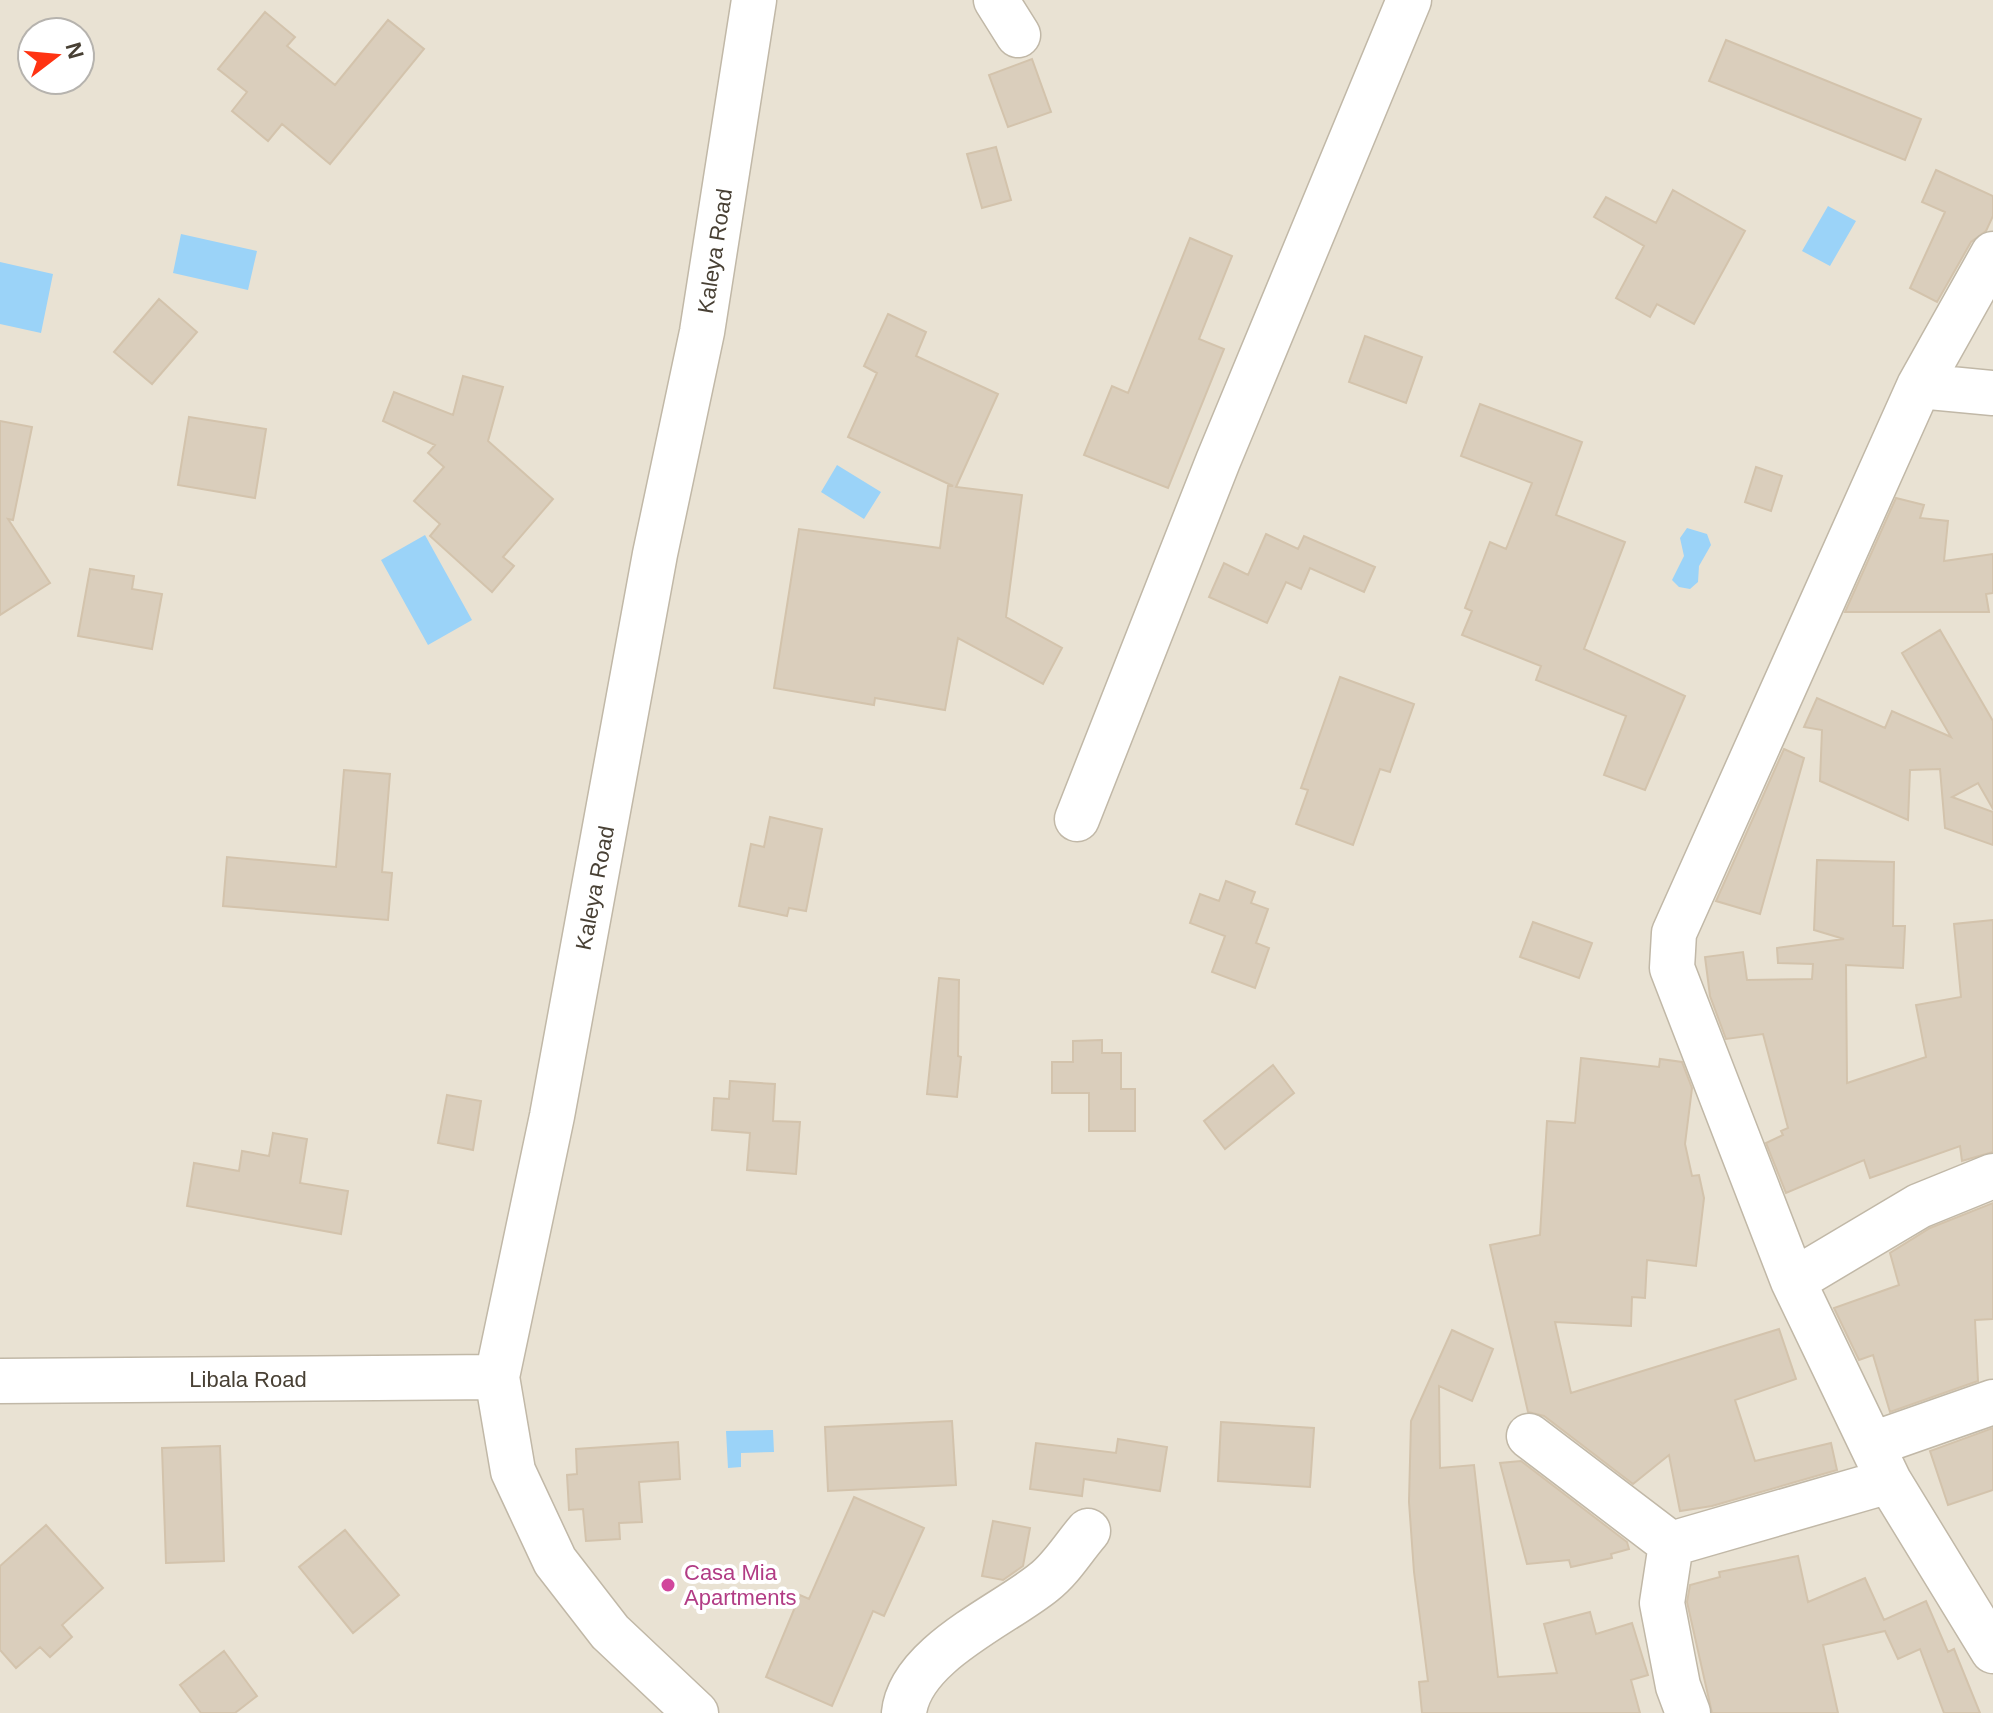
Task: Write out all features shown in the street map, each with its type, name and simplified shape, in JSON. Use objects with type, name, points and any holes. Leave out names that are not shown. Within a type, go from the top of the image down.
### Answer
[{"type":"street","name":"Kaleya Road","points":[[696,1713],[610,1632],[555,1561],[513,1471],[497,1377],[552,1116],[655,554],[702,332],[754,0]]},
{"type":"street","points":[[1077,819],[1230,433],[1409,0]]},
{"type":"street","points":[[1993,254],[1919,386],[1674,933],[1672,968],[1793,1281],[1881,1462],[1993,1651]]},
{"type":"street","points":[[1919,386],[1993,393]]},
{"type":"street","points":[[1793,1281],[1919,1206],[1993,1176]]},
{"type":"street","name":"Libala Road","points":[[0,1381],[497,1377]]},
{"type":"street","points":[[1671,1544],[1881,1462],[1993,1402]]},
{"type":"street","points":[[1529,1436],[1671,1544]]},
{"type":"street","points":[[904,1713],[905,1705],[928,1666],[987,1618],[1045,1582],[1088,1531]]},
{"type":"street","points":[[1671,1544],[1662,1603],[1678,1686],[1688,1713]]},
{"type":"shaded area","points":[[0,0],[1993,0],[1993,1713],[0,1713]]},
{"type":"water","points":[[1828,206],[1856,221],[1830,266],[1802,251]]},
{"type":"water","points":[[181,234],[257,251],[248,290],[173,273]]},
{"type":"water","points":[[0,262],[53,274],[41,333],[0,324]]},
{"type":"water","points":[[837,465],[881,492],[864,519],[821,492]]},
{"type":"water","points":[[1687,528],[1707,534],[1711,545],[1699,566],[1698,582],[1690,589],[1679,587],[1672,580],[1684,556],[1680,538]]},
{"type":"water","points":[[425,535],[472,620],[428,645],[381,560]]},
{"type":"water","points":[[773,1430],[774,1452],[741,1453],[741,1467],[728,1468],[726,1431]]},
{"type":"building","points":[[265,12],[295,37],[287,46],[335,85],[388,20],[424,49],[330,164],[282,124],[268,141],[232,111],[247,92],[218,69]]},
{"type":"building","points":[[1726,40],[1921,119],[1905,160],[1709,81]]},
{"type":"building","points":[[1032,59],[1051,112],[1008,127],[989,75]]},
{"type":"building","points":[[996,147],[1011,200],[982,208],[967,154]]},
{"type":"building","points":[[1936,170],[1993,196],[1993,216],[1986,231],[1971,242],[1937,302],[1910,288],[1945,212],[1922,202]]},
{"type":"building","points":[[1673,190],[1745,231],[1694,324],[1657,304],[1650,317],[1616,298],[1644,246],[1594,217],[1606,197],[1656,223]]},
{"type":"building","points":[[1190,238],[1232,256],[1199,339],[1224,349],[1168,488],[1084,455],[1112,386],[1128,393]]},
{"type":"building","points":[[159,299],[197,332],[152,384],[114,352]]},
{"type":"building","points":[[888,314],[926,332],[916,356],[998,394],[956,487],[1022,495],[1006,617],[1062,648],[1043,684],[958,638],[945,710],[875,698],[874,705],[774,688],[799,529],[940,548],[948,486],[953,486],[848,437],[877,373],[864,366]]},
{"type":"building","points":[[1365,336],[1422,357],[1406,403],[1349,382]]},
{"type":"building","points":[[463,376],[503,387],[488,441],[553,499],[503,557],[514,566],[492,592],[430,536],[440,524],[414,501],[444,467],[428,453],[435,445],[383,421],[394,392],[453,415]]},
{"type":"building","points":[[1480,404],[1582,442],[1556,515],[1625,542],[1584,649],[1685,696],[1645,790],[1604,775],[1626,716],[1536,680],[1541,666],[1462,635],[1472,611],[1465,608],[1490,542],[1506,549],[1532,483],[1461,456]]},
{"type":"building","points":[[189,417],[266,429],[255,498],[178,485]]},
{"type":"building","points":[[0,421],[32,427],[13,520],[8,519],[50,583],[0,615]]},
{"type":"building","points":[[1756,467],[1782,476],[1771,511],[1745,502]]},
{"type":"building","points":[[1896,498],[1924,505],[1920,518],[1948,521],[1944,561],[1993,554],[1993,593],[1986,594],[1989,612],[1845,612]]},
{"type":"building","points":[[1266,534],[1298,549],[1304,536],[1375,567],[1364,592],[1310,568],[1301,589],[1286,582],[1267,623],[1209,597],[1224,563],[1248,575]]},
{"type":"building","points":[[90,569],[134,576],[132,589],[162,594],[152,649],[78,636]]},
{"type":"building","points":[[1940,630],[1993,721],[1993,809],[1978,783],[1952,797],[1993,812],[1993,845],[1945,828],[1940,769],[1910,770],[1908,820],[1820,781],[1822,730],[1804,727],[1817,698],[1885,728],[1892,711],[1951,737],[1902,653]]},
{"type":"building","points":[[1340,677],[1414,704],[1390,772],[1380,769],[1353,845],[1296,824],[1308,790],[1301,788]]},
{"type":"building","points":[[1784,749],[1804,758],[1760,914],[1716,901]]},
{"type":"building","points":[[344,770],[390,774],[382,872],[392,873],[388,920],[223,906],[227,857],[336,867]]},
{"type":"building","points":[[770,817],[822,829],[806,911],[789,908],[787,916],[739,906],[751,844],[764,847]]},
{"type":"building","points":[[1817,860],[1894,862],[1893,926],[1905,926],[1903,968],[1846,965],[1847,1083],[1926,1057],[1916,1005],[1961,997],[1954,924],[1993,920],[1993,1152],[1962,1161],[1960,1146],[1870,1178],[1864,1160],[1786,1193],[1766,1143],[1783,1135],[1781,1131],[1788,1128],[1763,1034],[1726,1039],[1710,996],[1705,957],[1743,952],[1747,980],[1812,979],[1813,964],[1778,963],[1777,948],[1844,939],[1814,930]]},
{"type":"building","points":[[1226,881],[1255,892],[1251,903],[1268,909],[1256,943],[1269,948],[1255,988],[1212,972],[1225,936],[1190,923],[1200,894],[1219,901]]},
{"type":"building","points":[[1533,922],[1592,943],[1579,978],[1520,957]]},
{"type":"building","points":[[939,978],[959,980],[958,1056],[961,1057],[957,1097],[927,1094]]},
{"type":"building","points":[[1102,1040],[1102,1053],[1121,1053],[1121,1089],[1135,1089],[1135,1131],[1089,1131],[1089,1093],[1052,1093],[1052,1062],[1073,1062],[1073,1041]]},
{"type":"building","points":[[1581,1058],[1659,1067],[1660,1059],[1682,1062],[1692,1088],[1685,1144],[1692,1176],[1699,1175],[1704,1198],[1696,1266],[1647,1260],[1645,1298],[1632,1297],[1631,1326],[1555,1322],[1571,1393],[1779,1329],[1796,1379],[1735,1400],[1755,1461],[1831,1443],[1837,1470],[1712,1506],[1680,1511],[1669,1455],[1633,1484],[1544,1416],[1528,1412],[1490,1245],[1540,1235],[1547,1121],[1575,1123]]},
{"type":"building","points":[[1273,1065],[1294,1093],[1225,1149],[1204,1121]]},
{"type":"building","points":[[730,1081],[775,1084],[773,1121],[800,1122],[796,1174],[747,1170],[750,1133],[712,1130],[714,1098],[729,1099]]},
{"type":"building","points":[[447,1095],[481,1101],[473,1150],[438,1143]]},
{"type":"building","points":[[273,1133],[307,1139],[300,1183],[348,1191],[341,1234],[187,1206],[194,1163],[239,1171],[242,1151],[269,1156]]},
{"type":"building","points":[[1993,1203],[1993,1319],[1975,1320],[1978,1381],[1890,1412],[1873,1355],[1859,1360],[1834,1308],[1899,1285],[1890,1253],[1930,1228]]},
{"type":"building","points":[[1452,1330],[1493,1349],[1472,1401],[1439,1386],[1440,1468],[1474,1465],[1498,1677],[1557,1673],[1544,1624],[1590,1612],[1596,1634],[1632,1623],[1648,1675],[1631,1680],[1640,1713],[1422,1713],[1419,1682],[1428,1681],[1414,1572],[1409,1502],[1411,1421]]},
{"type":"building","points":[[952,1421],[956,1485],[828,1491],[825,1427]]},
{"type":"building","points":[[1221,1422],[1314,1428],[1310,1487],[1218,1481]]},
{"type":"building","points":[[1993,1428],[1993,1490],[1948,1505],[1930,1451]]},
{"type":"building","points":[[1118,1439],[1167,1447],[1160,1491],[1084,1479],[1082,1496],[1030,1489],[1036,1443],[1116,1453]]},
{"type":"building","points":[[678,1442],[680,1479],[639,1482],[642,1522],[619,1523],[620,1539],[586,1541],[583,1509],[569,1510],[567,1475],[577,1474],[576,1449]]},
{"type":"building","points":[[220,1446],[224,1561],[166,1563],[162,1448]]},
{"type":"building","points":[[1521,1461],[1627,1542],[1629,1549],[1611,1554],[1612,1558],[1571,1567],[1569,1560],[1527,1564],[1500,1463]]},
{"type":"building","points":[[854,1497],[924,1528],[884,1616],[873,1611],[832,1706],[766,1677],[800,1595],[809,1599]]},
{"type":"building","points":[[993,1521],[1030,1528],[1023,1566],[1003,1580],[982,1576]]},
{"type":"building","points":[[46,1525],[103,1588],[62,1625],[72,1637],[50,1657],[40,1647],[16,1668],[0,1650],[0,1566]]},
{"type":"building","points":[[345,1530],[399,1595],[353,1633],[299,1567]]},
{"type":"building","points":[[1798,1556],[1808,1602],[1865,1578],[1884,1620],[1926,1601],[1948,1652],[1954,1649],[1980,1713],[1944,1713],[1920,1649],[1898,1659],[1885,1631],[1823,1645],[1838,1713],[1712,1713],[1687,1602],[1690,1585],[1720,1577],[1719,1572]]},
{"type":"building","points":[[224,1651],[257,1696],[235,1713],[201,1713],[180,1685]]},
{"type":"place","name":"Casa Mia Apartments","points":[[668,1585]]}]
